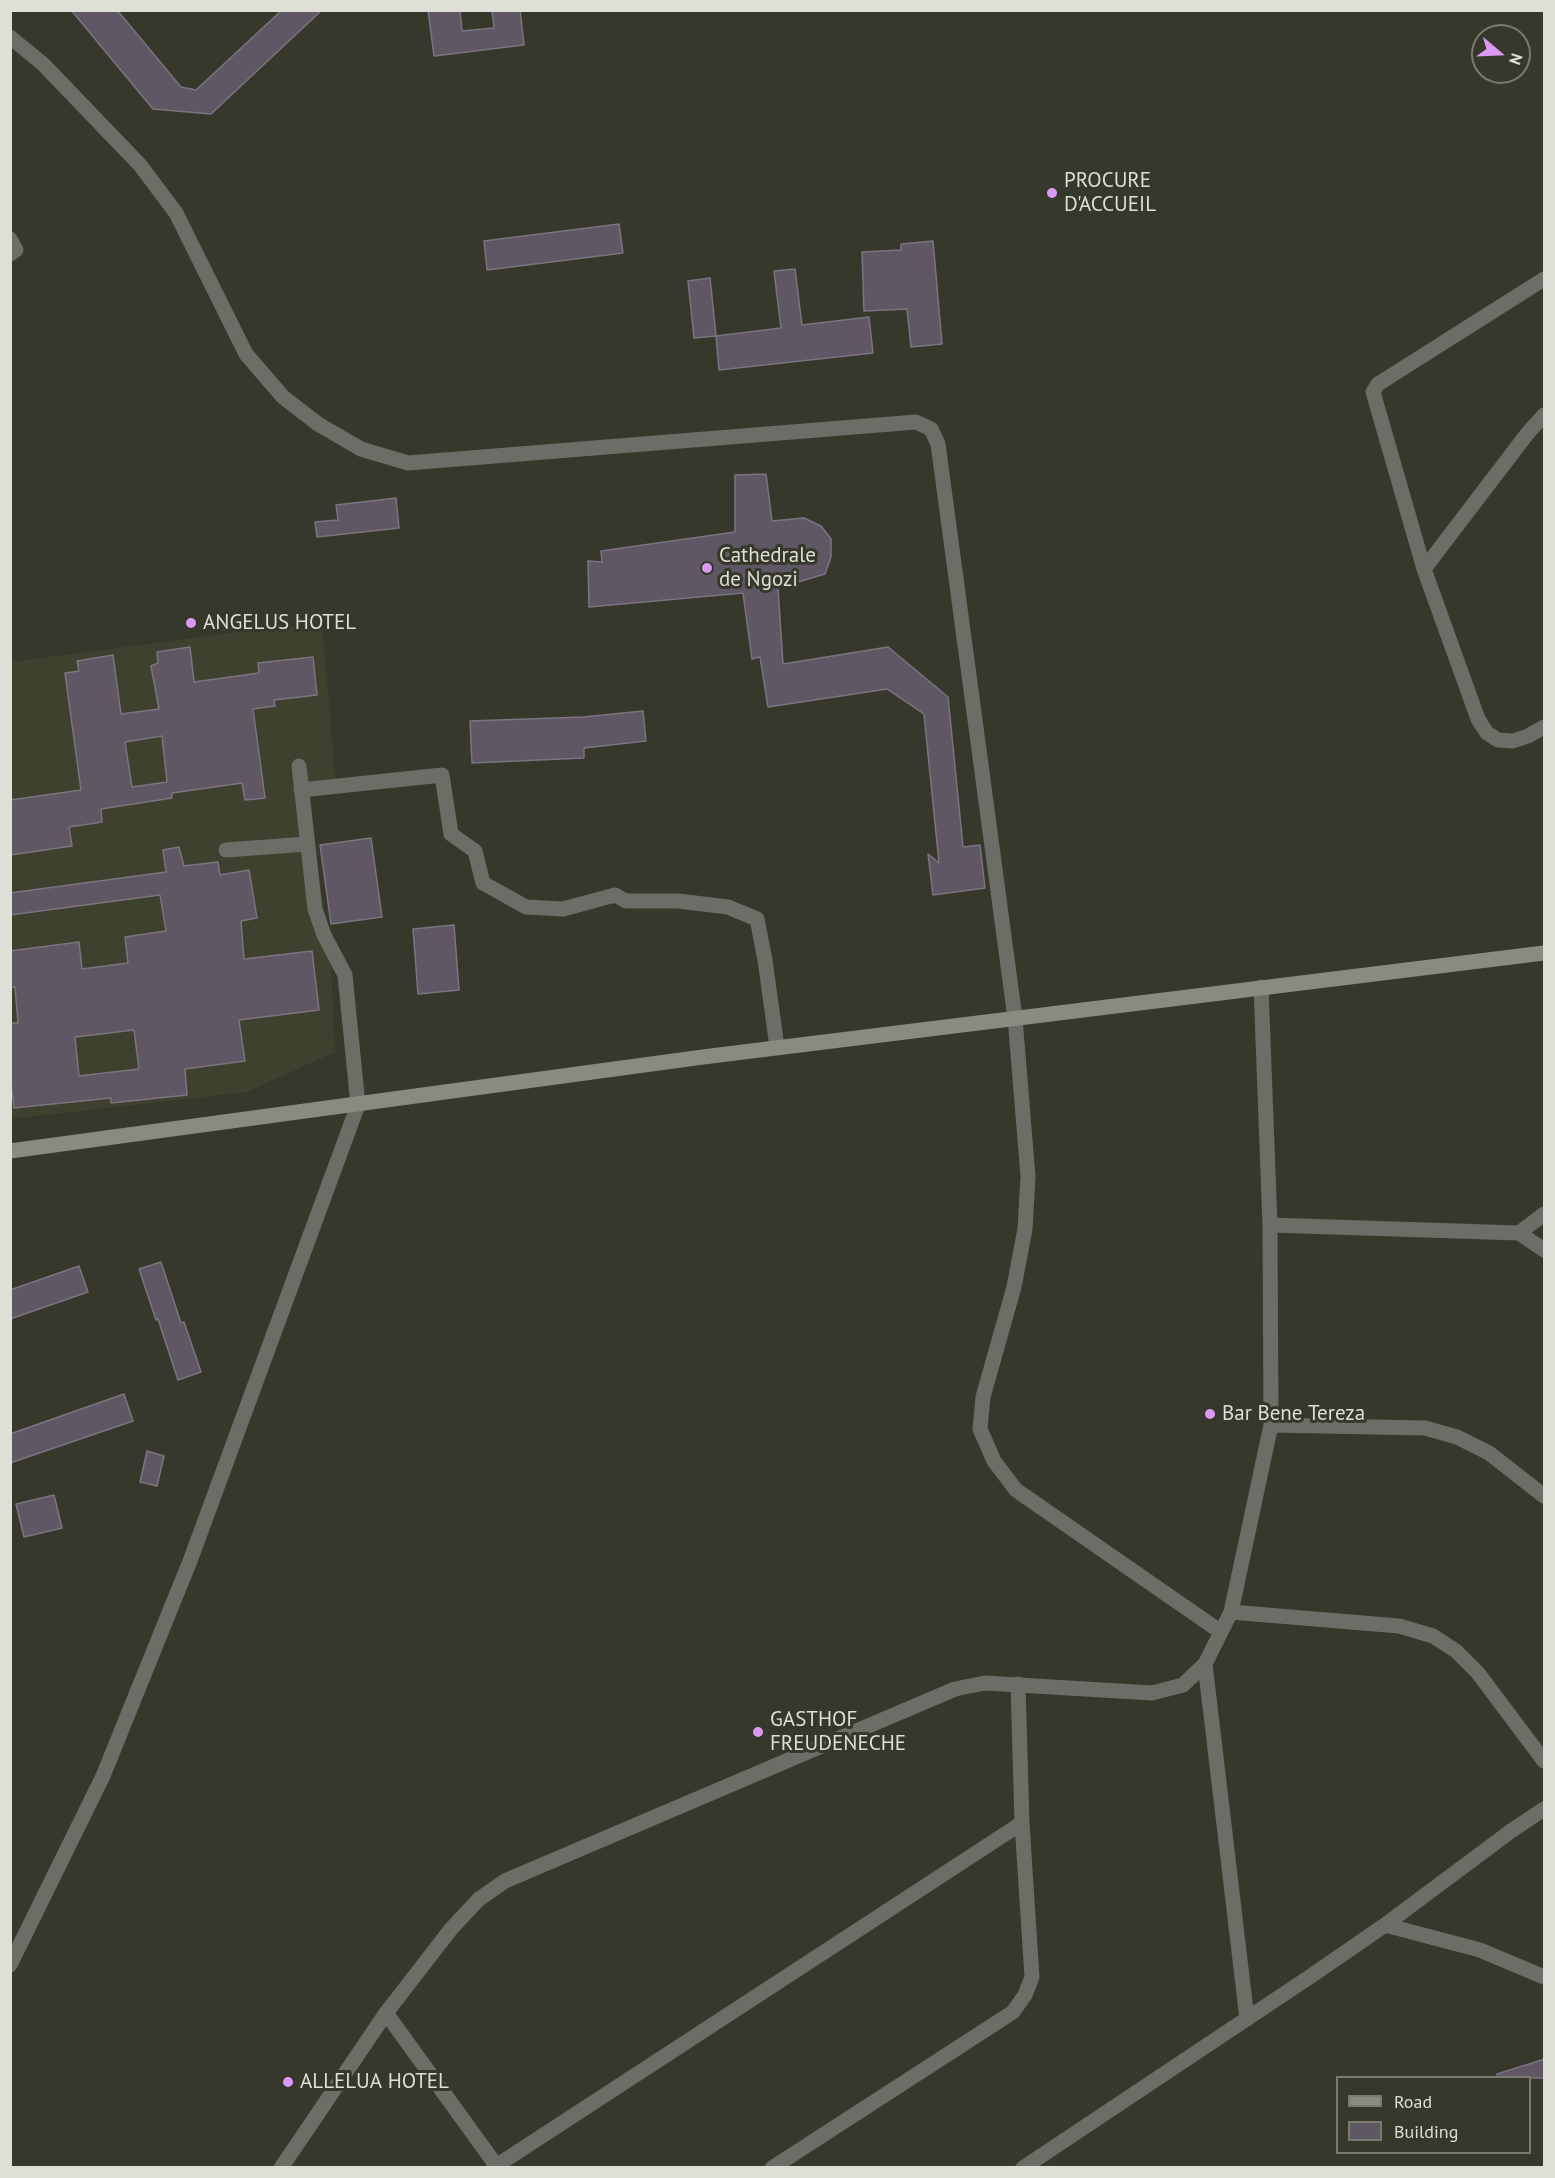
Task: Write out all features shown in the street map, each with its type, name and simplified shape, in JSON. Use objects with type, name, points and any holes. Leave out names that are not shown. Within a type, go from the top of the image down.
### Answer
[{"type":"street","points":[[10,37],[43,64],[147,175],[176,213],[246,354],[283,397],[318,424],[361,449],[408,463],[916,422],[931,429],[938,444],[1015,1018],[1028,1176],[1025,1229],[1014,1287],[983,1397],[980,1430],[994,1461],[1016,1490],[1221,1632]]},
{"type":"street","points":[[10,239],[16,250],[10,254]]},
{"type":"street","points":[[1545,279],[1378,384],[1373,392],[1424,569],[1478,719],[1487,733],[1498,740],[1513,741],[1545,727]]},
{"type":"street","points":[[1424,569],[1527,434],[1545,415]]},
{"type":"street","points":[[10,1965],[112,1755],[190,1561],[358,1105],[345,975],[328,943],[315,909],[298,766]]},
{"type":"street","points":[[301,790],[442,775],[451,834],[475,851],[483,883],[526,907],[563,909],[615,895],[626,901],[678,901],[728,907],[757,919],[777,1047]]},
{"type":"street","points":[[226,850],[307,844]]},
{"type":"street","points":[[10,1151],[777,1047],[1545,953]]},
{"type":"street","points":[[281,2168],[386,2013],[451,1929],[479,1899],[505,1881],[955,1689],[984,1683],[1152,1693],[1183,1685],[1205,1664],[1231,1612],[1271,1425],[1270,1225],[1261,987]]},
{"type":"street","points":[[1519,1233],[1545,1214]]},
{"type":"street","points":[[1270,1225],[1519,1233],[1545,1250]]},
{"type":"street","points":[[1271,1425],[1425,1428],[1457,1437],[1489,1453],[1545,1496]]},
{"type":"street","points":[[1231,1612],[1399,1626],[1433,1636],[1456,1651],[1478,1673],[1545,1761]]},
{"type":"street","points":[[1205,1664],[1247,2019]]},
{"type":"street","points":[[772,2168],[1013,2012],[1025,1995],[1032,1977],[1022,1823],[1018,1684]]},
{"type":"street","points":[[1023,2168],[1385,1925],[1511,1831],[1545,1809]]},
{"type":"street","points":[[386,2013],[495,2166],[1022,1823]]},
{"type":"street","points":[[1385,1925],[1480,1950],[1545,1977]]},
{"type":"shaded area","points":[[322,621],[336,786],[301,790],[301,855],[331,963],[335,1052],[247,1092],[11,1119],[10,662]]},
{"type":"building","points":[[71,10],[117,10],[181,87],[196,90],[282,10],[322,10],[211,114],[153,109]]},
{"type":"building","points":[[428,10],[460,10],[462,31],[494,28],[492,10],[520,10],[524,45],[434,56]]},
{"type":"building","points":[[619,224],[623,253],[487,270],[484,241]]},
{"type":"building","points":[[933,241],[942,344],[911,347],[907,309],[864,311],[862,252],[901,250],[901,244]]},
{"type":"building","points":[[795,269],[802,325],[869,317],[873,353],[719,370],[716,336],[781,328],[774,271]]},
{"type":"building","points":[[710,278],[716,336],[694,338],[688,281]]},
{"type":"building","points":[[766,474],[772,521],[804,518],[821,526],[831,539],[831,557],[825,574],[778,588],[783,664],[888,647],[948,697],[963,847],[980,845],[985,888],[933,895],[928,854],[939,863],[924,714],[887,689],[768,707],[760,657],[752,659],[743,593],[589,607],[588,561],[602,562],[601,551],[735,532],[735,475]]},
{"type":"building","points":[[396,498],[399,528],[317,537],[315,522],[338,520],[336,505]]},
{"type":"building","points":[[190,647],[194,682],[259,673],[258,663],[313,657],[317,695],[274,700],[275,706],[253,709],[265,798],[245,800],[242,783],[172,793],[172,798],[101,809],[102,822],[69,827],[72,846],[10,855],[10,800],[81,790],[65,673],[79,671],[77,661],[113,655],[121,714],[159,709],[151,666],[158,663],[157,652]],"holes":[[[162,736],[167,782],[132,787],[125,742]]]},
{"type":"building","points":[[643,711],[646,741],[584,748],[584,758],[472,763],[470,721],[583,717]]},
{"type":"building","points":[[371,838],[382,917],[331,924],[320,845]]},
{"type":"building","points":[[179,847],[184,866],[218,862],[220,875],[249,870],[257,918],[241,921],[244,959],[312,951],[319,1010],[239,1020],[245,1061],[185,1069],[187,1095],[111,1103],[111,1098],[14,1108],[10,1073],[10,1023],[18,1023],[15,987],[10,988],[10,951],[79,942],[82,969],[128,963],[125,937],[166,931],[160,895],[10,915],[10,893],[166,872],[163,850]],"holes":[[[134,1030],[139,1069],[79,1076],[75,1037]]]},
{"type":"building","points":[[454,925],[459,990],[418,994],[413,929]]},
{"type":"building","points":[[161,1262],[181,1323],[184,1322],[201,1372],[178,1380],[139,1269]]},
{"type":"building","points":[[79,1266],[88,1292],[10,1319],[10,1290]]},
{"type":"building","points":[[124,1394],[133,1421],[10,1463],[10,1434]]},
{"type":"building","points":[[147,1451],[164,1456],[157,1486],[140,1482]]},
{"type":"building","points":[[54,1495],[62,1528],[24,1537],[16,1504]]},
{"type":"building","points":[[1545,2059],[1545,2078],[1498,2076],[1497,2074]]},
{"type":"place","name":"PROCURE D'ACCUEIL","points":[[1052,193]]},
{"type":"place","name":"Cathedrale de Ngozi","points":[[707,568]]},
{"type":"place","name":"ANGELUS HOTEL","points":[[191,623]]},
{"type":"place","name":"Bar Bene Tereza","points":[[1210,1414]]},
{"type":"place","name":"GASTHOF FREUDENECHE","points":[[758,1732]]},
{"type":"place","name":"ALLELUA HOTEL","points":[[288,2082]]}]
